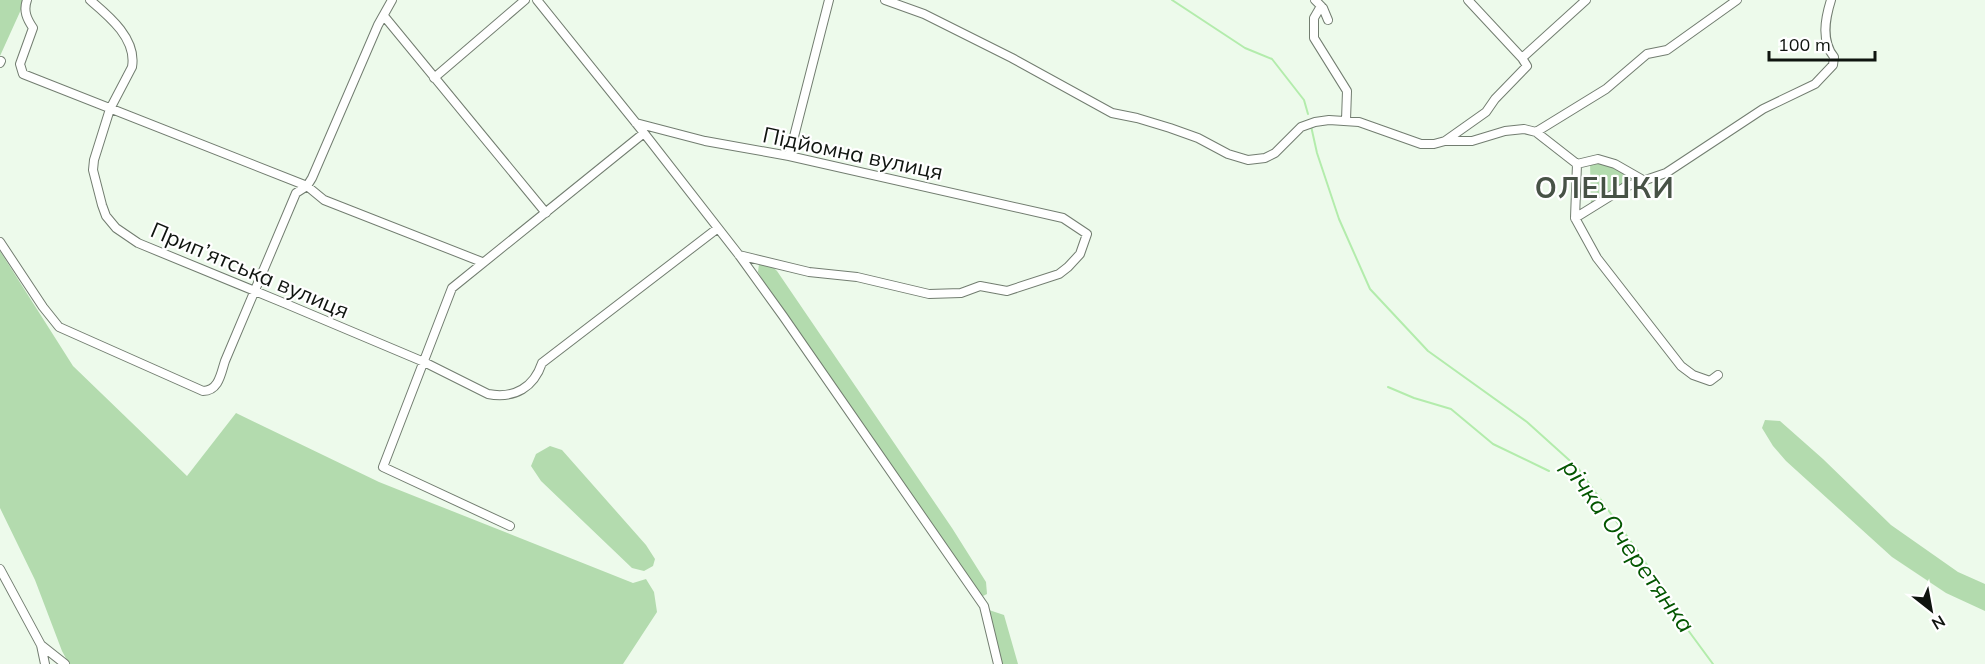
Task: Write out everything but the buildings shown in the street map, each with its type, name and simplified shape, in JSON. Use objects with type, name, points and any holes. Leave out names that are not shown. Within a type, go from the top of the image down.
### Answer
[{"type":"street","points":[[27,0],[24,7],[27,20],[33,28],[20,64],[23,74],[307,186],[324,200],[482,262]]},
{"type":"street","name":"Прип’ятська вулиця","points":[[90,0],[109,15],[123,34],[132,54],[132,67],[110,109],[93,170],[106,216],[116,228],[138,243],[423,362],[488,394],[498,396],[514,394],[526,388],[538,374],[542,363],[718,228]]},
{"type":"street","points":[[0,242],[58,327],[203,391],[208,391],[218,383],[254,290],[296,193],[307,186],[312,178],[392,0]]},
{"type":"street","points":[[434,78],[525,0]]},
{"type":"street","points":[[537,0],[739,255],[984,606],[998,664]]},
{"type":"street","points":[[789,156],[829,0]]},
{"type":"street","points":[[885,0],[924,14],[1002,53],[1112,113],[1170,128],[1198,138],[1228,154],[1248,160],[1265,158],[1275,153],[1301,127],[1315,122],[1346,120],[1359,122],[1421,144],[1473,141],[1505,131],[1524,129],[1536,132],[1577,164]]},
{"type":"street","points":[[1445,141],[1486,112],[1495,99],[1527,66],[1468,0]]},
{"type":"street","points":[[1522,58],[1586,0]]},
{"type":"street","points":[[1536,132],[1606,89],[1647,54],[1667,50],[1737,0]]},
{"type":"street","points":[[1575,218],[1625,188],[1666,173],[1763,109],[1815,84],[1833,65],[1834,57],[1827,42],[1826,29],[1827,12],[1832,0]]},
{"type":"street","points":[[1318,3],[1314,18],[1314,39],[1347,92],[1346,120]]},
{"type":"street","points":[[1318,3],[1328,20]]},
{"type":"street","points":[[384,16],[546,213]]},
{"type":"street","name":"Підйомна вулиця","points":[[636,123],[705,141],[789,156],[1063,218],[1087,234],[1080,254],[1059,274],[1007,291],[980,286],[961,293],[929,294],[857,277],[809,272],[739,255]]},
{"type":"street","points":[[510,526],[383,467],[452,288],[644,133]]},
{"type":"street","points":[[1577,164],[1598,159],[1615,164],[1643,180]]},
{"type":"street","points":[[1577,164],[1575,218],[1597,258],[1680,366],[1693,375],[1710,381],[1718,375]]},
{"type":"street","points":[[0,569],[40,645],[45,664]]},
{"type":"street","points":[[40,645],[65,664]]},
{"type":"green space","points":[[0,0],[23,0],[24,3],[0,56]]},
{"type":"green space","points":[[1598,159],[1643,180],[1591,207],[1590,162]]},
{"type":"green space","points":[[0,251],[73,366],[187,476],[236,413],[379,482],[633,583],[646,579],[654,592],[657,612],[623,664],[69,664],[35,580],[0,508]]},
{"type":"green space","points":[[759,264],[770,264],[777,271],[952,528],[986,582],[987,594],[983,596],[975,590],[767,288],[758,272]]},
{"type":"green space","points":[[1765,420],[1780,421],[1891,525],[1958,572],[1985,584],[1985,611],[1946,593],[1892,557],[1786,461],[1762,428]]},
{"type":"green space","points":[[550,446],[562,450],[646,545],[655,559],[653,566],[644,571],[632,568],[541,481],[531,466],[536,454]]},
{"type":"green space","points":[[989,610],[1004,615],[1018,664],[1001,664]]},
{"type":"waterway","name":"річка Очеретянка","points":[[1172,0],[1245,48],[1272,59],[1304,100],[1308,114]]},
{"type":"waterway","name":"річка Очеретянка","points":[[1311,126],[1317,153],[1339,219],[1370,289],[1428,351],[1527,422],[1578,468],[1642,557],[1685,626],[1713,664]]},
{"type":"waterway","points":[[1388,387],[1414,398],[1451,409],[1493,444],[1549,471]]},
{"type":"district","name":"ОЛЕШКИ","points":[[1605,188]]}]
